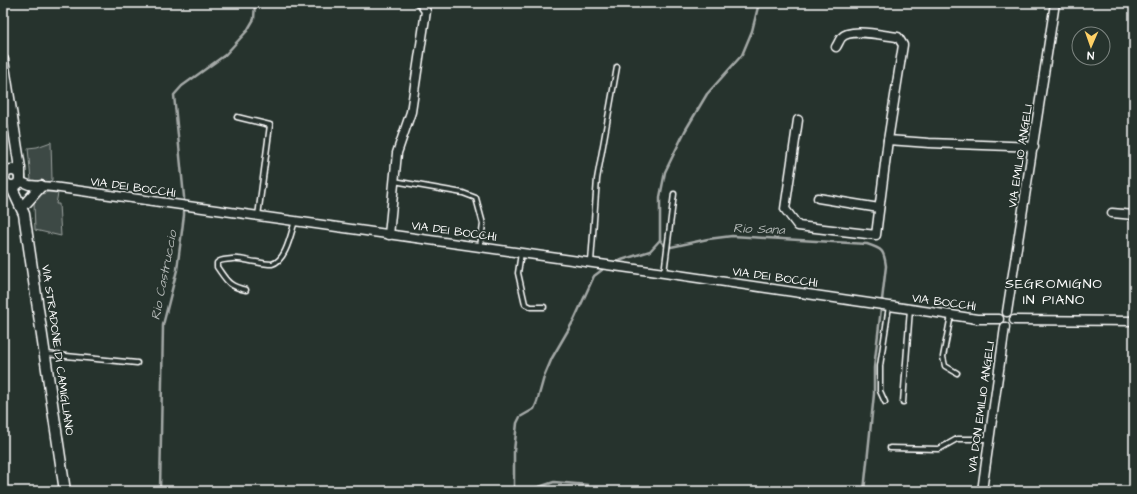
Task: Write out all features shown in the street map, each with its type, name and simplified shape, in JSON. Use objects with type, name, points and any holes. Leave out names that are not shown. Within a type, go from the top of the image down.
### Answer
[{"type":"street","points":[[389,234],[397,153],[410,112],[426,11],[419,3]]},
{"type":"street","name":"VIA EMILIO ANGELI","points":[[1008,312],[1055,3]]},
{"type":"street","points":[[798,120],[785,209],[798,226],[876,235],[888,140],[903,45],[898,38],[859,32],[842,37],[836,47]]},
{"type":"street","points":[[3,65],[20,168],[11,180]]},
{"type":"street","points":[[888,140],[1034,147]]},
{"type":"street","points":[[11,180],[26,203]]},
{"type":"street","points":[[11,180],[24,214]]},
{"type":"street","name":"VIA DEI BOCCHI","points":[[11,180],[29,185],[591,262],[887,306]]},
{"type":"street","points":[[24,214],[26,203],[41,186]]},
{"type":"street","points":[[818,198],[879,208]]},
{"type":"street","name":"VIA STRADONE DI CAMIGLIANO","points":[[24,214],[65,491]]},
{"type":"street","points":[[1112,214],[1134,215]]},
{"type":"street","name":"VIA BOCCHI","points":[[887,306],[977,319],[999,319]]},
{"type":"street","points":[[1008,312],[1012,314],[1014,320],[1010,326],[1005,326],[1001,324],[999,319],[1003,313],[1008,312]]},
{"type":"street","points":[[1014,320],[1134,322]]},
{"type":"street","name":"VIA DON EMILIO ANGELI","points":[[982,491],[1005,326]]},
{"type":"lane","points":[[591,262],[597,179],[617,66]]},
{"type":"lane","points":[[237,117],[270,125],[258,216]]},
{"type":"lane","points":[[394,181],[463,193],[476,198],[483,224],[480,247]]},
{"type":"lane","points":[[664,273],[674,194]]},
{"type":"lane","points":[[246,290],[234,288],[228,283],[217,267],[217,263],[223,260],[236,259],[246,259],[254,262],[272,264],[278,261],[285,253],[295,222]]},
{"type":"lane","points":[[521,253],[518,273],[525,304],[531,307],[544,307]]},
{"type":"lane","points":[[885,402],[880,391],[880,366],[887,306]]},
{"type":"lane","points":[[903,402],[910,309]]},
{"type":"lane","points":[[951,315],[943,357],[945,366],[957,373]]},
{"type":"lane","points":[[45,354],[137,363]]},
{"type":"lane","points":[[890,448],[939,449],[957,439],[989,439]]},
{"type":"shaded area","points":[[51,142],[52,180],[48,182],[31,180],[28,148],[37,147]]},
{"type":"shaded area","points":[[48,192],[58,193],[56,204],[59,204],[61,236],[35,230],[34,203],[37,196]]},
{"type":"waterway","name":"Rio Castruccio","points":[[160,491],[163,325],[177,270],[184,215],[184,197],[174,95],[182,86],[225,55],[247,31],[254,19],[255,3]]},
{"type":"waterway","name":"Rio Sana","points":[[759,3],[752,31],[742,55],[707,94],[685,131],[665,172],[660,197],[660,240],[664,245],[671,247],[708,239],[732,236],[867,244],[876,247],[883,253],[886,266],[874,368],[874,394],[864,491]]},
{"type":"waterway","points":[[615,262],[650,251],[660,240]]},
{"type":"waterway","points":[[514,491],[514,451],[517,423],[520,417],[534,409],[544,377],[552,358],[574,320],[594,276],[602,270]]},
{"type":"waterway","points":[[527,491],[554,482],[588,485],[587,491]]},
{"type":"district","name":"SEGROMIGNO IN PIANO","points":[[1054,292]]}]
